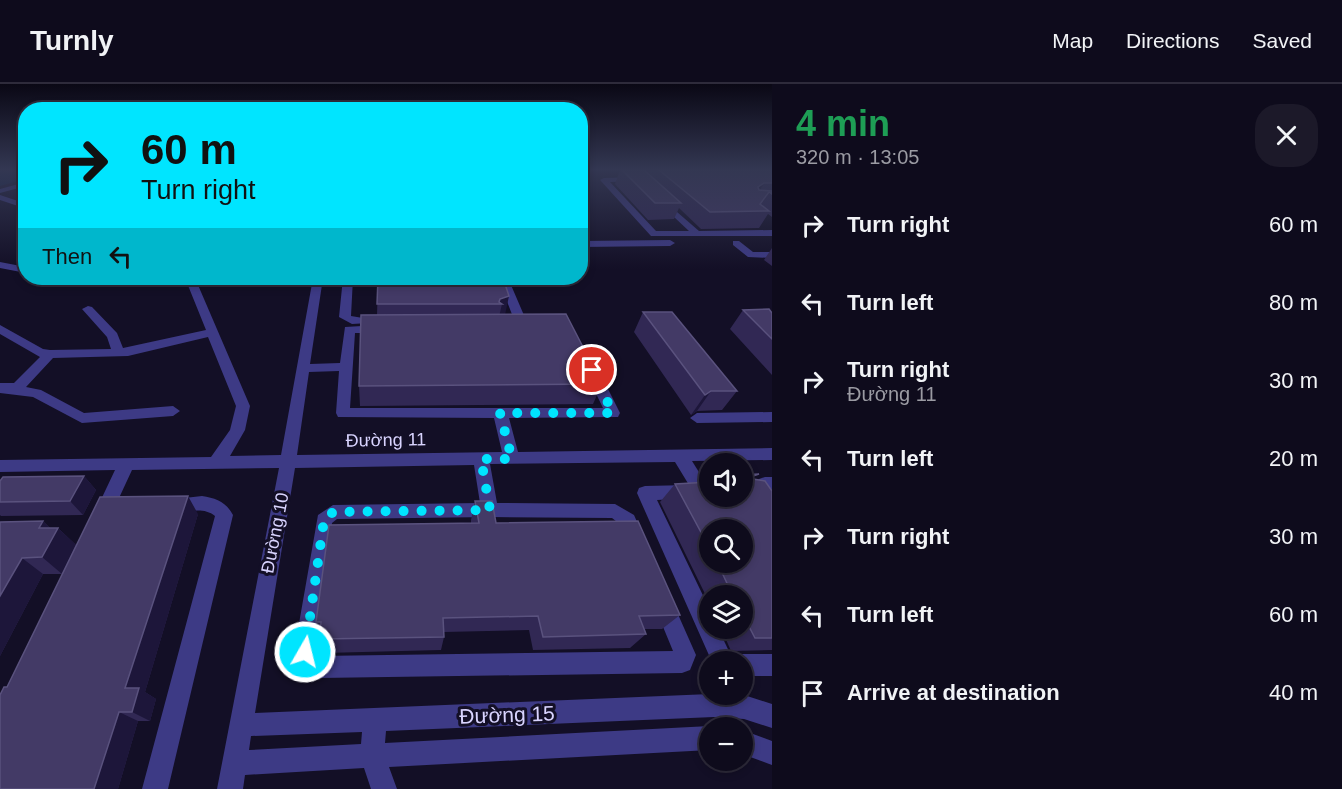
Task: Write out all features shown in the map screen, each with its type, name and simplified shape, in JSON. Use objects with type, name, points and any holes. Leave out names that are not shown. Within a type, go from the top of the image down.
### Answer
[{"type":"street","points":[[625,203],[654,234],[772,233]]},
{"type":"street","points":[[664,203],[709,243]]},
{"type":"street","points":[[588,244],[772,242]]},
{"type":"street","points":[[736,243],[751,255],[769,257]]},
{"type":"street","points":[[0,265],[18,268]]},
{"type":"street","points":[[193,285],[243,406],[242,423],[237,434],[214,464]]},
{"type":"street","name":"Đường 10","points":[[231,789],[317,285]]},
{"type":"street","points":[[348,285],[346,319],[392,325],[349,329],[343,413],[613,413],[586,360]]},
{"type":"street","points":[[506,285],[520,320],[498,324],[535,328]]},
{"type":"street","points":[[88,309],[114,336],[118,353]]},
{"type":"street","points":[[0,329],[40,353],[50,354],[118,353],[214,332]]},
{"type":"street","points":[[6,389],[19,387],[50,354]]},
{"type":"street","points":[[303,368],[346,367]]},
{"type":"street","points":[[6,389],[36,393],[82,418],[173,411]]},
{"type":"street","points":[[500,413],[512,459]]},
{"type":"street","points":[[697,418],[772,417]]},
{"type":"street","name":"Đường 11","points":[[0,466],[772,454]]},
{"type":"street","points":[[680,456],[699,482]]},
{"type":"street","points":[[481,459],[490,510]]},
{"type":"street","points":[[97,528],[126,465]]},
{"type":"street","points":[[772,484],[765,484],[772,493]]},
{"type":"street","points":[[699,492],[645,493],[718,651]]},
{"type":"street","points":[[753,492],[759,492],[772,511]]},
{"type":"street","points":[[155,505],[212,505],[219,507],[224,515],[155,789]]},
{"type":"street","points":[[107,506],[131,506]]},
{"type":"street","points":[[490,510],[615,511],[621,514],[628,520],[685,655],[684,660],[682,662],[319,667],[311,664],[305,652],[324,520],[328,514],[333,512],[490,510]]},
{"type":"street","points":[[753,665],[772,665]]},
{"type":"street","name":"Đường 15","points":[[241,725],[714,705],[744,707],[772,716]]},
{"type":"street","points":[[375,719],[372,756],[384,789]]},
{"type":"street","name":"Đường 15","points":[[235,763],[699,739]]},
{"type":"street","points":[[753,746],[772,753]]},
{"type":"building","points":[[699,203],[761,203],[769,211],[710,212]]},
{"type":"building","points":[[378,285],[505,285],[509,296],[500,299],[499,302],[502,304],[377,304]]},
{"type":"building","points":[[769,309],[772,313],[772,339],[743,310]]},
{"type":"building","points":[[643,312],[672,312],[737,391],[711,391],[705,395]]},
{"type":"building","points":[[566,314],[602,384],[359,386],[361,315]]},
{"type":"building","points":[[84,476],[70,501],[0,502],[0,481],[3,477]]},
{"type":"building","points":[[753,479],[765,481],[772,491],[772,638],[755,638],[753,634],[753,585],[728,585],[722,573],[753,573],[753,519],[699,519],[699,529],[675,484],[699,483],[699,507],[753,507]]},
{"type":"building","points":[[188,496],[125,688],[139,688],[132,712],[119,712],[94,789],[0,789],[0,695],[4,687],[7,687],[100,497]]},
{"type":"building","points":[[475,501],[492,501],[496,523],[638,521],[680,615],[639,616],[646,634],[543,637],[538,616],[443,618],[444,637],[320,639],[321,622],[316,622],[329,525],[479,523]]},
{"type":"building","points":[[43,521],[39,528],[58,528],[42,557],[22,558],[0,596],[0,522]]},
{"type":"route","points":[[305,652],[324,520],[328,514],[333,512],[490,510],[481,459],[512,459],[500,413],[613,413],[592,370]]}]
